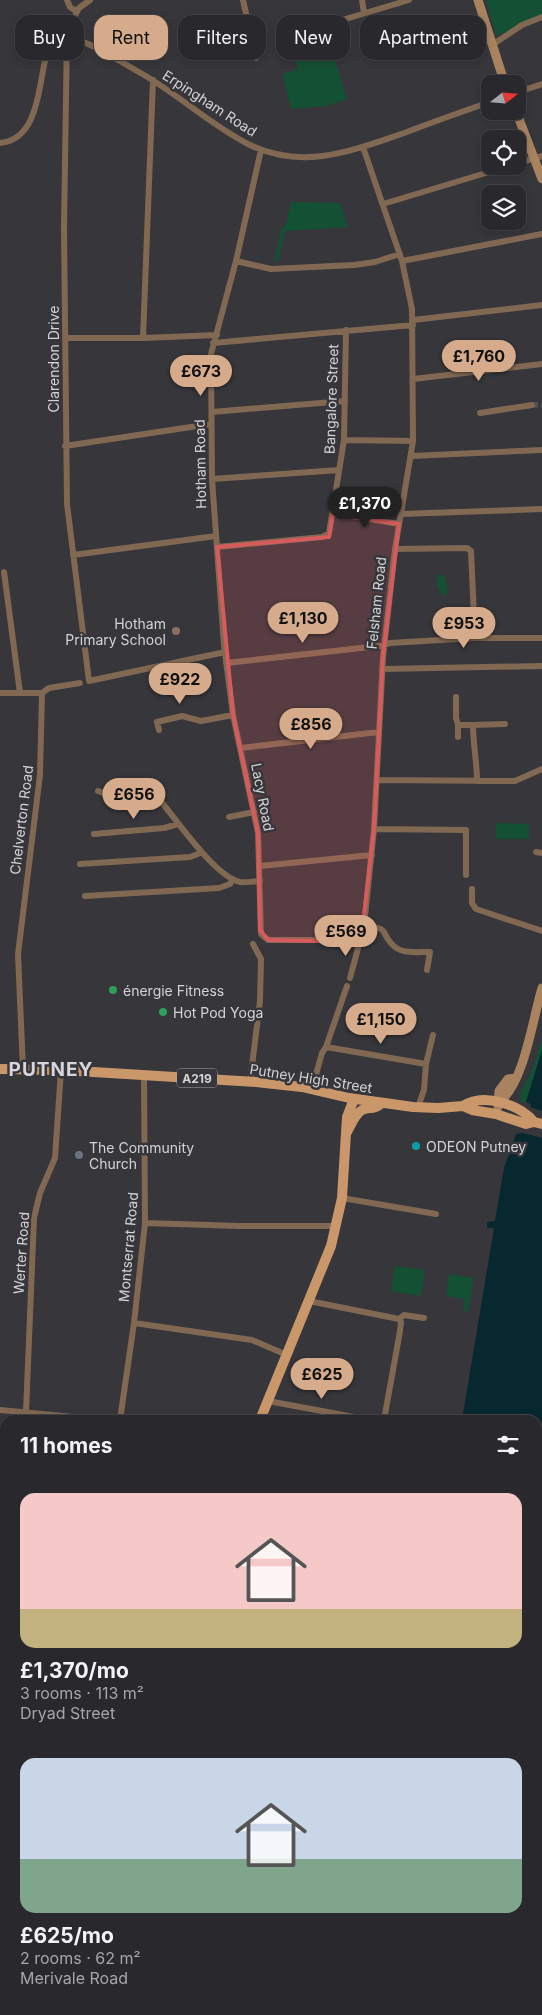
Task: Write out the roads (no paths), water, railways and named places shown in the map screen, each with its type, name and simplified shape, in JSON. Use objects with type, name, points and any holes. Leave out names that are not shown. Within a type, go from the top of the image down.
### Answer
[{"type":"main road","points":[[478,0],[502,75]]},
{"type":"main road","points":[[520,120],[538,157],[542,179]]},
{"type":"main road","points":[[496,1114],[499,1102],[505,1098],[525,1056],[542,988]]},
{"type":"main road","name":"Putney High Street","points":[[0,1069],[61,1070],[250,1082],[312,1089],[354,1099],[382,1103],[418,1107],[463,1106],[472,1110],[496,1114]]},
{"type":"main road","points":[[515,1113],[516,1078]]},
{"type":"main road","points":[[262,1415],[331,1246],[342,1198],[347,1118],[354,1099]]},
{"type":"main road","name":"A219","points":[[463,1106],[486,1100],[499,1102],[515,1113],[526,1124],[538,1123]]},
{"type":"main road","points":[[347,1132],[360,1112],[364,1109],[375,1109],[382,1103]]},
{"type":"main road","name":"A219","points":[[496,1114],[515,1113]]},
{"type":"street","points":[[67,0],[76,11],[90,0]]},
{"type":"street","points":[[243,0],[247,15]]},
{"type":"street","points":[[362,0],[364,13]]},
{"type":"street","points":[[378,0],[381,8]]},
{"type":"street","points":[[350,17],[409,0]]},
{"type":"street","name":"Clarendon Drive","points":[[75,15],[76,11]]},
{"type":"street","points":[[492,45],[522,25],[542,17]]},
{"type":"street","name":"Erpingham Road","points":[[84,43],[153,80],[226,131],[261,150],[286,156],[317,158],[338,155],[481,105]]},
{"type":"street","points":[[3,143],[20,136],[29,126],[46,60]]},
{"type":"street","name":"Clarendon Drive","points":[[67,60],[64,228],[65,446],[67,504],[88,681],[225,652]]},
{"type":"street","points":[[143,338],[153,80]]},
{"type":"street","points":[[526,89],[542,84]]},
{"type":"street","name":"Felsham Road","points":[[350,978],[364,926],[374,829],[384,644],[395,549],[413,441],[413,322],[400,254],[363,147]]},
{"type":"street","name":"Hotham Road","points":[[226,663],[212,479],[211,354],[236,261],[261,150]]},
{"type":"street","points":[[526,161],[538,157]]},
{"type":"street","points":[[383,204],[481,174]]},
{"type":"street","points":[[402,262],[542,234]]},
{"type":"street","points":[[236,261],[270,269],[354,265],[374,262],[400,254]]},
{"type":"street","points":[[213,343],[346,330],[542,306]]},
{"type":"street","name":"Bangalore Street","points":[[217,547],[326,536],[329,533],[344,440],[346,330]]},
{"type":"street","points":[[66,338],[217,336]]},
{"type":"street","points":[[413,380],[542,364]]},
{"type":"street","points":[[212,412],[345,401]]},
{"type":"street","points":[[480,413],[519,408],[525,404],[532,405]]},
{"type":"street","points":[[65,446],[211,424]]},
{"type":"street","points":[[344,440],[413,441]]},
{"type":"street","points":[[411,456],[542,450]]},
{"type":"street","points":[[212,479],[339,470]]},
{"type":"street","points":[[401,514],[542,509]]},
{"type":"street","points":[[333,513],[399,524]]},
{"type":"street","points":[[72,555],[216,536]]},
{"type":"street","points":[[395,549],[467,548],[471,551],[475,638]]},
{"type":"street","points":[[4,572],[20,693]]},
{"type":"street","points":[[226,663],[384,644],[475,638],[542,638]]},
{"type":"street","name":"Lacy Road","points":[[226,663],[233,715],[258,833],[260,929],[262,936],[268,940],[350,940],[361,942]]},
{"type":"street","points":[[382,669],[542,666]]},
{"type":"street","points":[[0,692],[42,693],[49,688],[80,683]]},
{"type":"street","name":"Chelverton Road","points":[[23,1069],[18,954],[40,775],[42,693]]},
{"type":"street","points":[[456,696],[458,737]]},
{"type":"street","points":[[159,730],[157,722],[182,716],[201,721],[233,715]]},
{"type":"street","points":[[458,724],[505,724]]},
{"type":"street","points":[[473,725],[477,781]]},
{"type":"street","points":[[240,748],[379,732]]},
{"type":"street","points":[[377,780],[515,781],[542,769]]},
{"type":"street","points":[[98,791],[127,802],[159,799],[201,851],[234,879],[243,882],[260,881]]},
{"type":"street","points":[[229,817],[254,812]]},
{"type":"street","points":[[94,834],[164,828],[176,820]]},
{"type":"street","points":[[374,829],[466,830],[466,875]]},
{"type":"street","points":[[80,864],[190,856],[201,851]]},
{"type":"street","points":[[260,866],[372,855]]},
{"type":"street","points":[[85,896],[219,888],[230,884],[234,879]]},
{"type":"street","points":[[472,889],[472,903],[476,909],[542,931]]},
{"type":"street","points":[[364,926],[380,927],[396,948],[406,952],[430,952],[427,970]]},
{"type":"street","points":[[250,1082],[260,1001],[261,959],[253,944]]},
{"type":"street","points":[[312,1089],[322,1053],[326,1047],[347,986]]},
{"type":"street","points":[[418,1107],[424,1090],[426,1064],[433,1035]]},
{"type":"street","points":[[326,1047],[426,1064]]},
{"type":"street","name":"Werter Road","points":[[26,1412],[34,1218],[40,1193],[55,1158],[61,1070]]},
{"type":"street","name":"Montserrat Road","points":[[121,1415],[134,1323],[145,1223],[144,1075]]},
{"type":"street","points":[[342,1198],[436,1214]]},
{"type":"street","points":[[145,1223],[240,1226],[336,1226]]},
{"type":"street","points":[[309,1301],[399,1318],[404,1315],[424,1318]]},
{"type":"street","points":[[385,1415],[400,1331],[401,1322],[399,1318]]},
{"type":"street","points":[[134,1323],[246,1339],[287,1355]]},
{"type":"street","points":[[268,1401],[343,1415]]},
{"type":"street","points":[[0,1410],[26,1412],[34,1415]]},
{"type":"water","points":[[542,1050],[542,1415],[463,1415],[494,1228],[487,1228],[487,1222],[495,1221],[504,1168],[516,1134],[522,1133],[531,1105],[526,1102]]},
{"type":"tunnel","points":[[532,405],[542,405]]},
{"type":"place","name":"Hotham Primary School","points":[[176,631]]},
{"type":"place","name":"énergie Fitness","points":[[113,990]]},
{"type":"place","name":"Hot Pod Yoga","points":[[163,1012]]},
{"type":"place","name":"ODEON Putney","points":[[416,1146]]},
{"type":"place","name":"The Community Church","points":[[79,1155]]},
{"type":"district","name":"PUTNEY","points":[[51,1069]]}]
